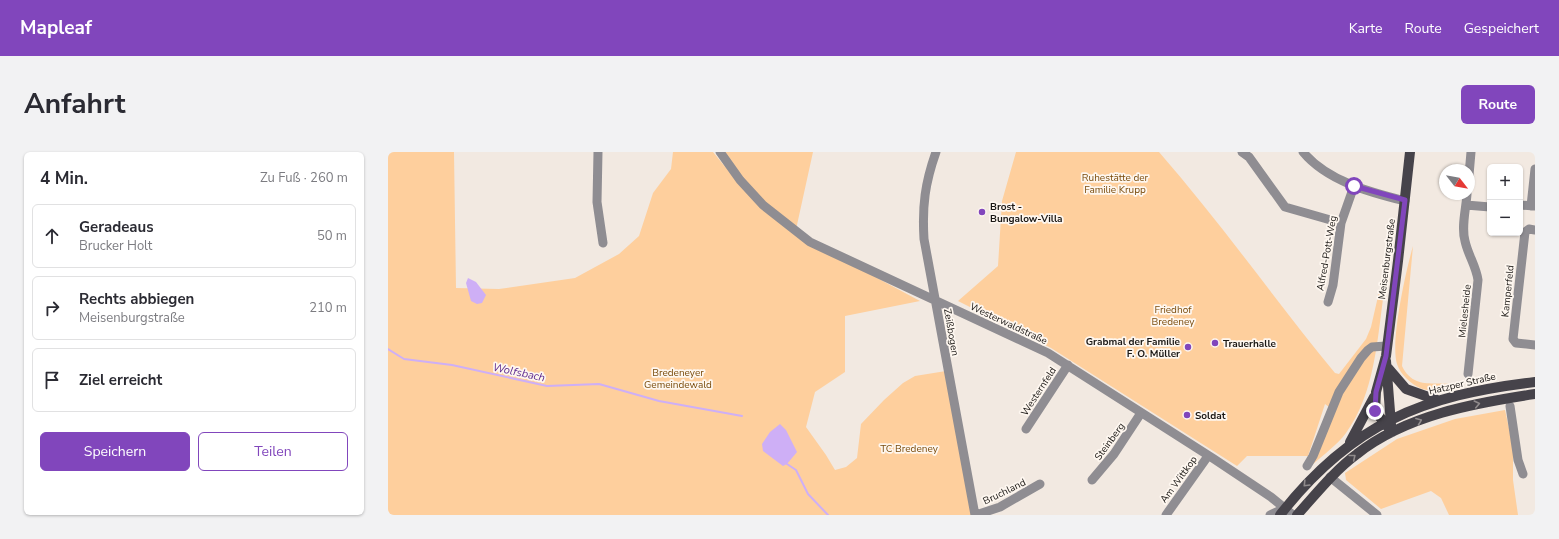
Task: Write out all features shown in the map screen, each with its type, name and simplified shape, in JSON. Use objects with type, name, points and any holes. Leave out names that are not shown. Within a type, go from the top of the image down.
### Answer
[{"type":"main road","name":"Meisenburgstraße","points":[[1392,432],[1387,421],[1388,368],[1386,346],[1398,261],[1410,152]]},
{"type":"main road","name":"Meisenburgstraße","points":[[1386,356],[1376,392],[1375,411],[1387,421]]},
{"type":"main road","points":[[1388,368],[1406,389],[1437,400]]},
{"type":"main road","name":"Hatzper Straße","points":[[1387,421],[1437,400],[1535,382]]},
{"type":"main road","points":[[1349,444],[1376,392]]},
{"type":"main road","points":[[1297,515],[1330,477],[1358,453],[1392,432],[1446,411],[1509,402],[1535,394]]},
{"type":"main road","points":[[1286,513],[1328,462],[1349,444],[1387,421]]},
{"type":"street","points":[[598,152],[598,202],[603,243]]},
{"type":"street","name":"Westerwaldstraße","points":[[720,152],[740,180],[763,206],[810,242],[1048,353],[1208,456],[1286,513]]},
{"type":"street","name":"Zeißbogen","points":[[936,152],[928,177],[923,208],[924,238],[976,515]]},
{"type":"street","points":[[1242,152],[1249,157],[1285,207],[1341,223]]},
{"type":"street","points":[[1303,152],[1320,168],[1354,186],[1405,200]]},
{"type":"street","points":[[1470,164],[1471,152]]},
{"type":"street","points":[[1523,205],[1533,206],[1535,169]]},
{"type":"street","name":"Alfred-Pott-Weg","points":[[1328,302],[1333,285],[1341,223],[1354,186]]},
{"type":"street","name":"Mielesheide","points":[[1466,200],[1464,241],[1477,270],[1478,280],[1468,374]]},
{"type":"street","points":[[1466,205],[1487,207]]},
{"type":"street","name":"Kamperfeld","points":[[1535,230],[1528,229],[1525,232],[1513,339],[1516,343],[1535,345]]},
{"type":"street","points":[[1307,466],[1313,456],[1339,392],[1361,358],[1372,347],[1386,346]]},
{"type":"street","name":"Westernfeld","points":[[1026,429],[1068,365]]},
{"type":"street","points":[[1518,384],[1510,393],[1509,402],[1517,456],[1523,474]]},
{"type":"street","name":"Steinberg","points":[[1092,480],[1114,454],[1141,412]]},
{"type":"street","name":"Am Wittkop","points":[[1166,515],[1208,456]]},
{"type":"street","points":[[1330,477],[1377,515]]},
{"type":"street","name":"Bruchland","points":[[976,515],[1000,507],[1040,484]]},
{"type":"street","points":[[1270,515],[1286,513]]},
{"type":"green space","name":"Bredeneyer Gemeindewald","points":[[388,152],[454,152],[456,288],[499,289],[575,278],[619,254],[639,236],[653,193],[671,169],[673,152],[713,152],[726,168],[716,152],[813,152],[795,234],[920,301],[845,316],[845,372],[815,392],[806,427],[835,470],[846,467],[857,458],[861,424],[884,400],[903,383],[915,376],[946,371],[974,515],[388,515]]},
{"type":"green space","name":"Friedhof Bredeney","points":[[1016,152],[1159,152],[1204,206],[1335,373],[1339,374],[1366,339],[1371,327],[1379,292],[1384,292],[1377,347],[1369,383],[1356,417],[1346,433],[1334,446],[1312,465],[1333,410],[1325,404],[1308,456],[1247,456],[1237,466],[1051,348],[958,301],[998,266],[1002,201]]},
{"type":"green space","points":[[1413,246],[1402,366],[1408,375],[1422,383],[1446,384],[1460,388],[1435,390],[1420,388],[1406,378],[1398,368],[1395,354],[1397,323],[1403,288]]},
{"type":"green space","points":[[1505,410],[1513,447],[1513,480],[1518,515],[1449,515],[1441,498],[1431,491],[1381,509],[1346,480],[1345,473],[1397,439],[1455,419]]},
{"type":"shaded area","points":[[468,278],[476,282],[486,295],[482,303],[477,304],[471,301],[466,283]]},
{"type":"shaded area","points":[[780,424],[786,430],[797,452],[787,464],[783,466],[763,451],[762,444],[770,432]]},
{"type":"waterway","name":"Wolfsbach","points":[[388,349],[404,359],[452,365],[547,386],[599,384],[659,401],[742,416]]},
{"type":"waterway","name":"Wolfsbach","points":[[787,464],[796,470],[808,494],[828,515]]},
{"type":"place","name":"Brost - Bungalow-Villa","points":[[982,212]]},
{"type":"place","name":"Trauerhalle","points":[[1215,343]]},
{"type":"place","name":"Grabmal der Familie F. O. Müller","points":[[1188,347]]},
{"type":"place","name":"Soldat","points":[[1187,415]]},
{"type":"route","points":[[1354,186],[1405,200],[1386,346],[1386,356],[1376,392],[1375,411]]},
{"type":"park label","name":"Ruhestätte der Familie Krupp","points":[[1115,182]]},
{"type":"park label","name":"TC Bredeney","points":[[909,448]]}]
